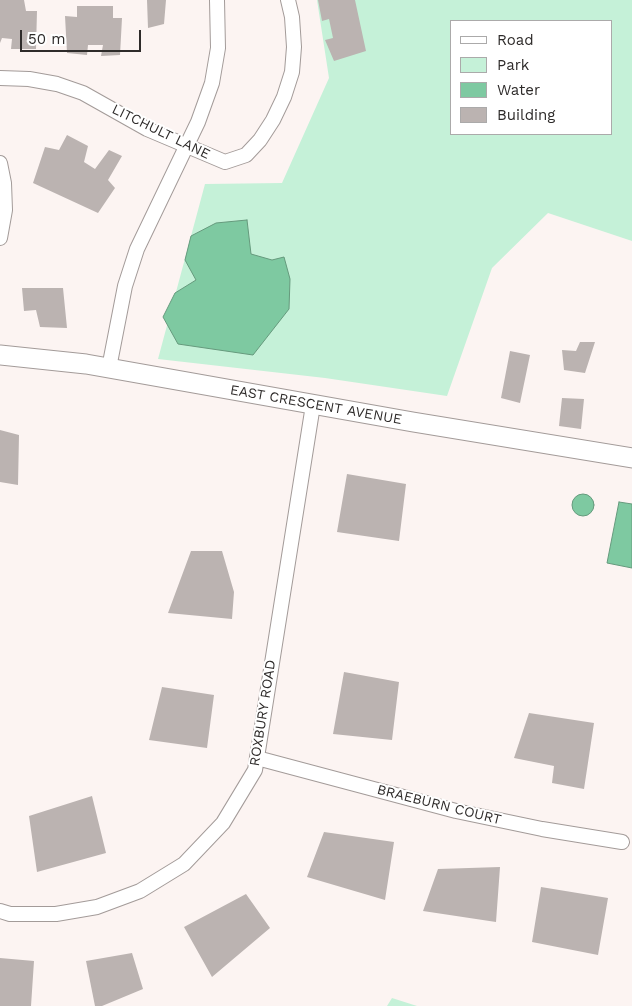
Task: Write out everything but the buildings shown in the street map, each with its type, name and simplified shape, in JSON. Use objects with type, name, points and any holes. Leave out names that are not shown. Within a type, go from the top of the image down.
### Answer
[{"type":"street","points":[[109,368],[125,286],[137,249],[198,122],[212,83],[218,48],[217,0]]},
{"type":"street","name":"LITCHULT LANE","points":[[0,78],[29,79],[57,84],[74,90],[147,128],[225,162],[246,155],[260,140],[273,120],[292,72],[294,47],[292,16],[288,0]]},
{"type":"street","points":[[0,163],[4,183],[5,210],[0,238]]},
{"type":"street","name":"EAST CRESCENT AVENUE","points":[[0,355],[109,368],[313,405],[632,458]]},
{"type":"street","name":"ROXBURY ROAD","points":[[0,911],[10,914],[56,914],[97,907],[140,891],[184,864],[223,823],[255,770],[313,405]]},
{"type":"street","name":"BRAEBURN COURT","points":[[257,758],[456,811],[542,829],[622,842]]},
{"type":"green space","points":[[317,0],[632,0],[632,241],[548,213],[492,268],[447,396],[325,378],[158,359],[205,184],[282,183],[329,78]]},
{"type":"green space","points":[[392,998],[417,1006],[387,1006]]},
{"type":"water","points":[[247,220],[251,254],[272,260],[284,257],[290,279],[289,309],[253,355],[178,344],[163,317],[175,293],[196,280],[185,260],[191,236],[216,223]]},
{"type":"water","points":[[583,494],[591,497],[594,505],[591,513],[583,516],[575,513],[572,505],[575,497]]},
{"type":"water","points":[[619,502],[632,504],[632,568],[607,563]]}]
